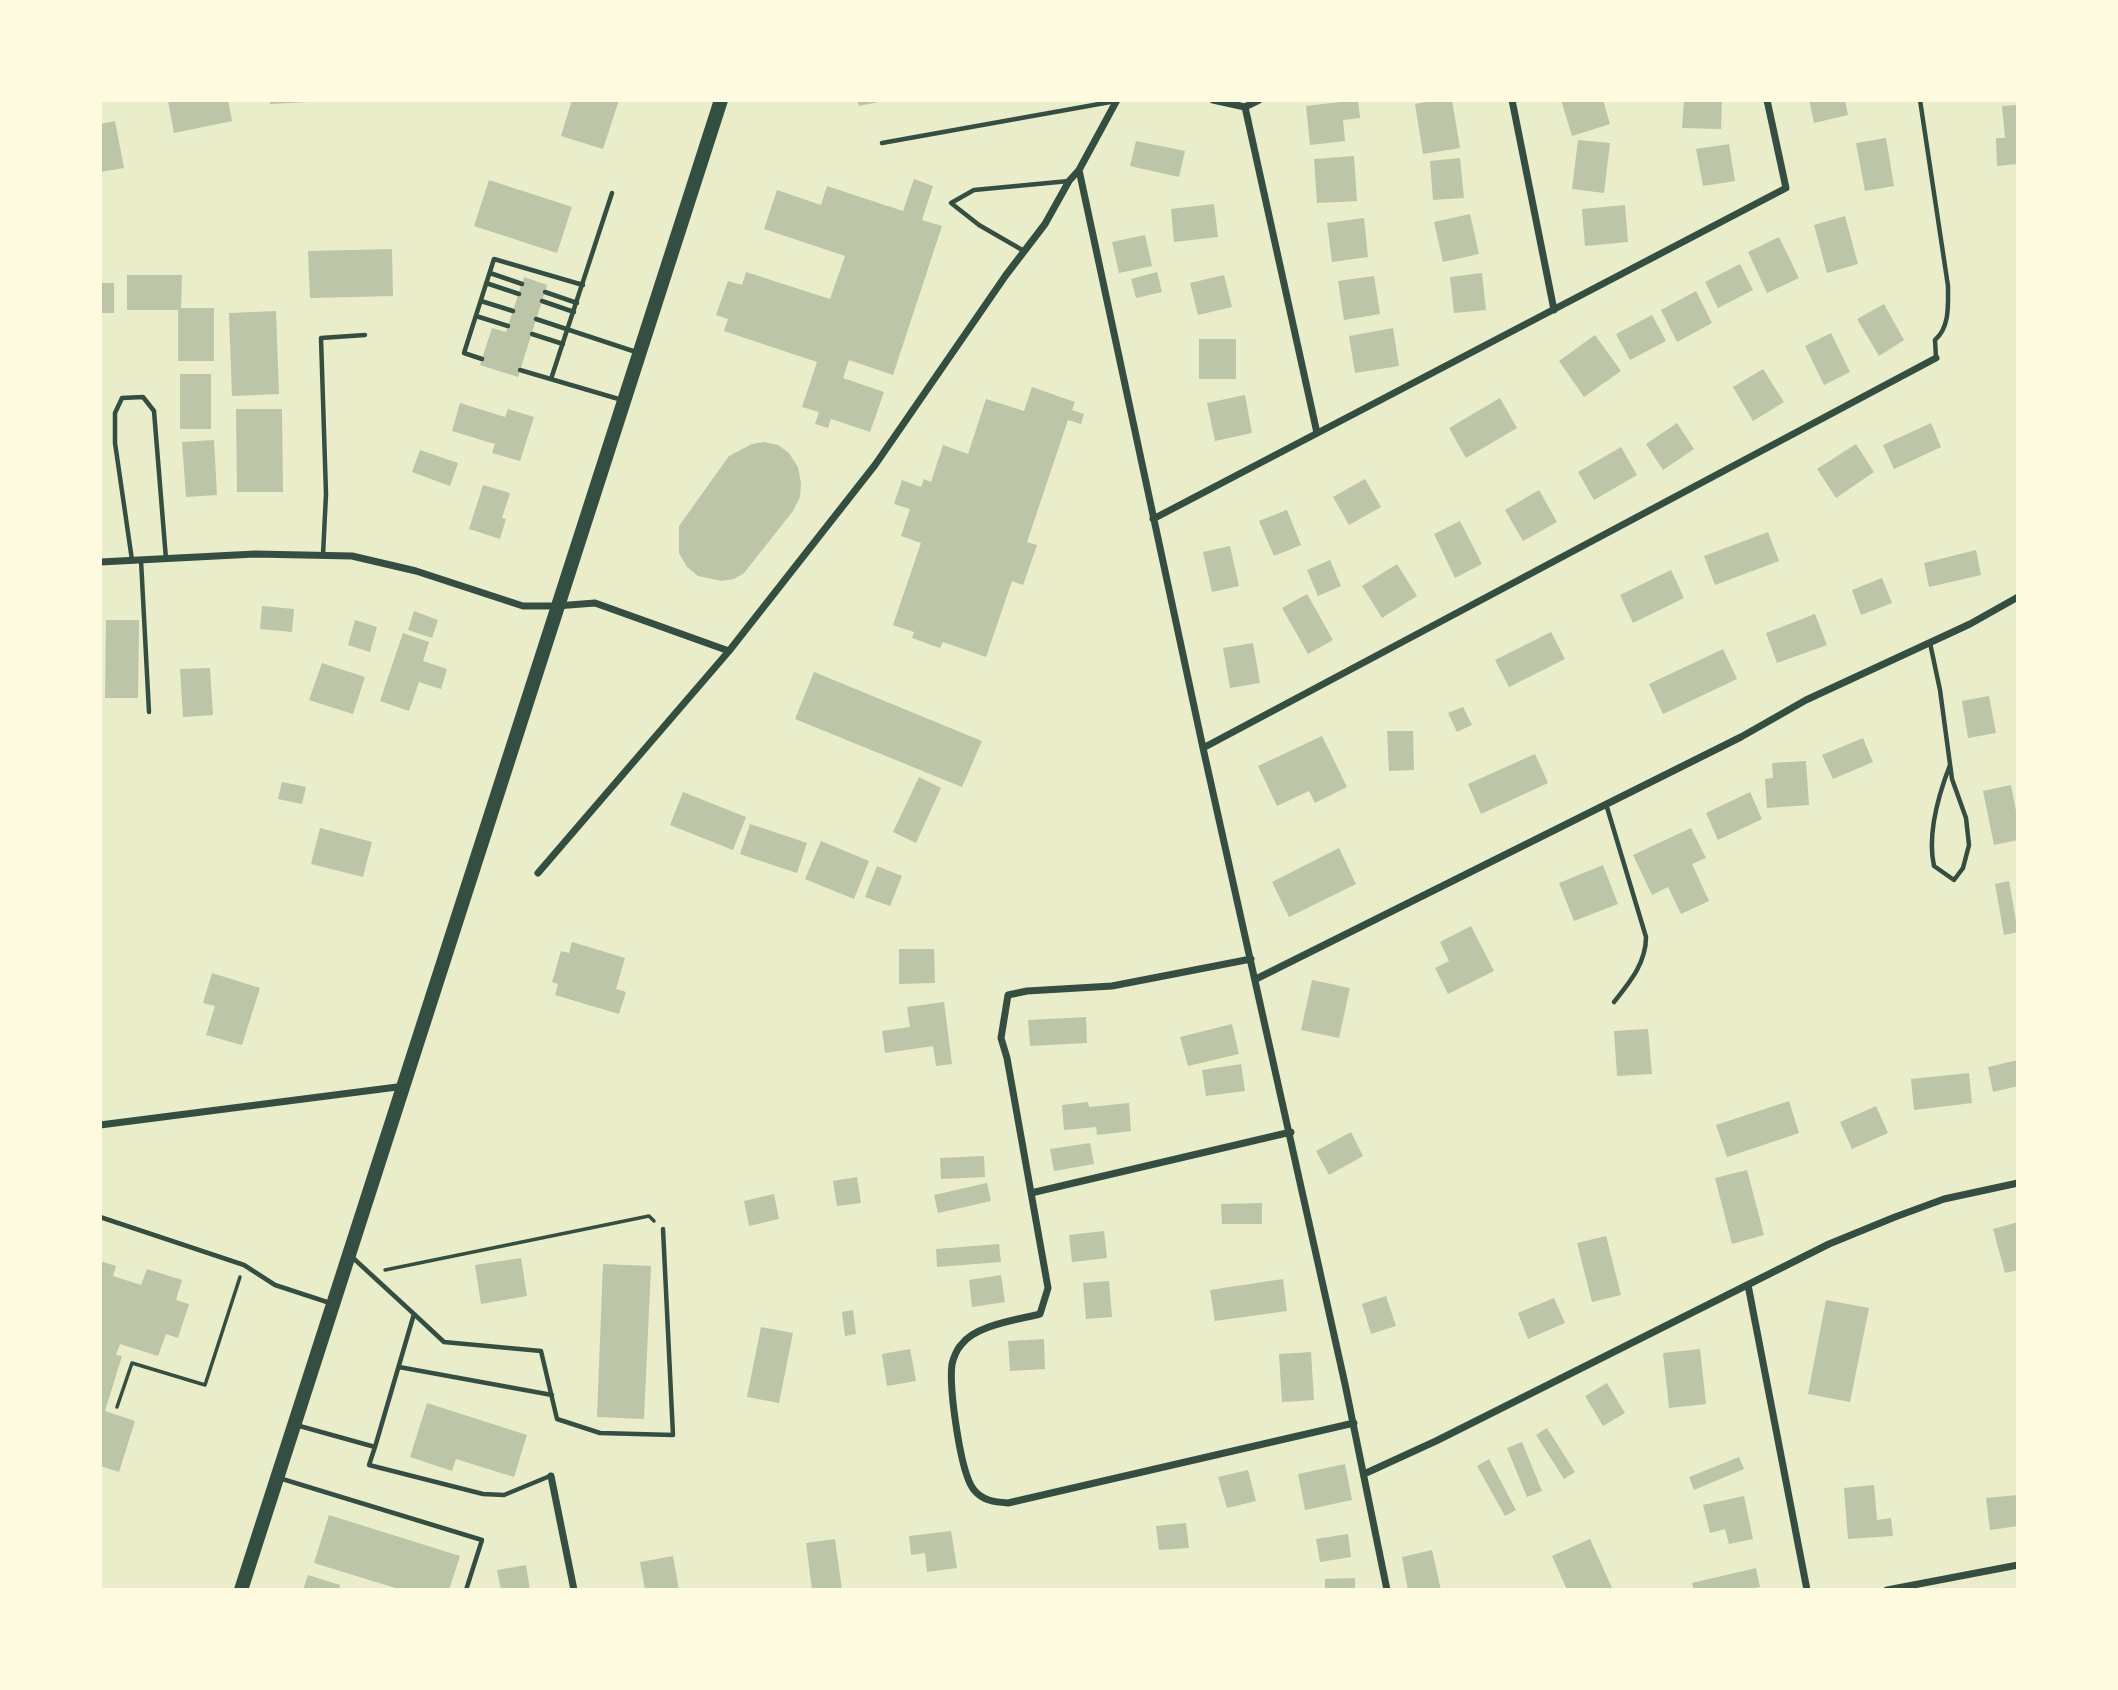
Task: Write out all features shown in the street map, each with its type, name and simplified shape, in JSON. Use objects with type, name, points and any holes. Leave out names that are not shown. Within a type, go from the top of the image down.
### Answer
[{"type":"main road","points":[[241,1590],[721,100]]},
{"type":"street","points":[[538,873],[729,651],[874,465],[1045,224],[1069,181],[1079,170],[1117,100]]},
{"type":"street","points":[[1213,100],[1245,107],[1259,100]]},
{"type":"street","points":[[1512,100],[1554,310]]},
{"type":"street","points":[[1153,519],[1786,188],[1768,100]]},
{"type":"street","points":[[1245,107],[1317,433]]},
{"type":"street","points":[[1079,170],[1203,748],[1354,1423],[1387,1590]]},
{"type":"street","points":[[1203,748],[1936,358]]},
{"type":"street","points":[[100,562],[254,554],[352,556],[416,571],[523,606],[595,603],[729,651]]},
{"type":"street","points":[[1256,979],[1741,737],[1807,700],[1970,624],[2018,597]]},
{"type":"street","points":[[1251,959],[1112,986],[1027,991],[1008,995],[1001,1038],[1007,1058],[1048,1288],[1040,1314],[975,1332],[960,1345],[952,1362],[953,1395],[963,1465],[973,1489],[989,1501],[1008,1503],[1354,1423]]},
{"type":"street","points":[[100,1125],[405,1086]]},
{"type":"street","points":[[1031,1193],[1290,1132]]},
{"type":"street","points":[[1364,1474],[1436,1441],[1829,1244],[1944,1199],[2018,1183]]},
{"type":"street","points":[[1748,1285],[1807,1590]]},
{"type":"street","points":[[551,1476],[575,1590]]},
{"type":"street","points":[[1887,1590],[2018,1565]]},
{"type":"lane","points":[[882,144],[1117,100]]},
{"type":"lane","points":[[1920,100],[1948,286],[1948,312],[1942,333],[1935,340],[1936,358]]},
{"type":"lane","points":[[1025,251],[979,225],[951,203],[974,190],[1069,181]]},
{"type":"lane","points":[[551,379],[612,193]]},
{"type":"lane","points":[[482,359],[464,353],[494,259],[583,285]]},
{"type":"lane","points":[[489,273],[522,284]]},
{"type":"lane","points":[[486,283],[519,293]]},
{"type":"lane","points":[[545,292],[577,303]]},
{"type":"lane","points":[[481,301],[513,311]]},
{"type":"lane","points":[[542,301],[574,312]]},
{"type":"lane","points":[[476,316],[508,326]]},
{"type":"lane","points":[[536,319],[639,353]]},
{"type":"lane","points":[[532,334],[563,344]]},
{"type":"lane","points":[[323,556],[326,494],[321,338],[365,335]]},
{"type":"lane","points":[[520,370],[623,401]]},
{"type":"lane","points":[[132,561],[115,443],[115,413],[122,398],[143,397],[154,411],[166,559]]},
{"type":"lane","points":[[141,560],[149,712]]},
{"type":"lane","points":[[1930,643],[1940,690],[1952,779],[1966,818],[1969,845],[1963,868],[1954,880],[1934,866],[1930,848],[1942,785],[1950,765]]},
{"type":"lane","points":[[1606,804],[1646,937],[1640,966],[1614,1002]]},
{"type":"lane","points":[[100,1217],[244,1265],[275,1286],[334,1304]]},
{"type":"lane","points":[[350,1256],[444,1342],[541,1351],[557,1419],[600,1433],[673,1435],[663,1229]]},
{"type":"lane","points":[[414,1314],[369,1465],[483,1494],[504,1495],[551,1476]]},
{"type":"lane","points":[[399,1367],[552,1395]]},
{"type":"lane","points":[[295,1425],[375,1447]]},
{"type":"lane","points":[[278,1477],[482,1540],[466,1590]]},
{"type":"path","points":[[369,1274],[649,1216],[663,1229]]},
{"type":"path","points":[[117,1407],[132,1363],[205,1385],[244,1265]]},
{"type":"building","points":[[228,100],[232,121],[174,133],[168,101]]},
{"type":"building","points":[[270,100],[309,100],[309,102],[270,104]]},
{"type":"building","points":[[572,100],[619,100],[603,149],[561,136]]},
{"type":"building","points":[[857,100],[884,100],[884,101],[859,106]]},
{"type":"building","points":[[1358,100],[1360,118],[1343,120],[1345,141],[1310,145],[1306,106]]},
{"type":"building","points":[[1452,100],[1460,148],[1423,154],[1415,104]]},
{"type":"building","points":[[1561,100],[1603,100],[1610,124],[1572,136]]},
{"type":"building","points":[[1684,100],[1722,100],[1721,129],[1682,128]]},
{"type":"building","points":[[1809,100],[1845,100],[1848,115],[1814,123]]},
{"type":"building","points":[[2018,105],[2018,164],[1997,166],[1996,138],[2005,138],[2002,106]]},
{"type":"building","points":[[115,121],[124,168],[100,172],[100,124]]},
{"type":"building","points":[[1886,138],[1894,186],[1865,191],[1856,143]]},
{"type":"building","points":[[1578,140],[1610,143],[1604,193],[1572,189]]},
{"type":"building","points":[[1136,141],[1185,151],[1179,177],[1130,166]]},
{"type":"building","points":[[1729,144],[1735,181],[1703,186],[1696,149]]},
{"type":"building","points":[[1354,156],[1357,201],[1317,203],[1314,159]]},
{"type":"building","points":[[1460,158],[1464,198],[1433,200],[1430,161]]},
{"type":"building","points":[[914,179],[933,186],[922,220],[942,226],[893,375],[849,360],[843,378],[884,392],[870,432],[831,419],[828,428],[815,424],[819,412],[802,407],[817,362],[724,331],[728,319],[716,315],[728,281],[742,285],[746,272],[830,299],[845,256],[764,229],[777,190],[821,205],[827,186],[903,211]]},
{"type":"building","points":[[489,180],[572,207],[557,253],[474,226]]},
{"type":"building","points":[[1214,204],[1218,237],[1174,242],[1171,209]]},
{"type":"building","points":[[1625,205],[1628,242],[1585,246],[1582,209]]},
{"type":"building","points":[[1470,214],[1479,254],[1443,262],[1434,222]]},
{"type":"building","points":[[1845,216],[1858,264],[1827,273],[1814,225]]},
{"type":"building","points":[[1364,218],[1368,257],[1332,262],[1327,223]]},
{"type":"building","points":[[1145,235],[1152,266],[1119,273],[1112,242]]},
{"type":"building","points":[[1779,237],[1799,278],[1767,293],[1748,252]]},
{"type":"building","points":[[392,249],[393,296],[310,298],[308,251]]},
{"type":"building","points":[[1740,264],[1753,290],[1718,308],[1705,282]]},
{"type":"building","points":[[1157,272],[1162,292],[1136,298],[1131,279]]},
{"type":"building","points":[[1482,273],[1486,310],[1454,313],[1450,277]]},
{"type":"building","points":[[127,275],[182,275],[181,308],[214,308],[214,361],[178,361],[178,310],[127,310]]},
{"type":"building","points":[[1224,275],[1232,307],[1198,315],[1190,283]]},
{"type":"building","points":[[1374,276],[1380,314],[1344,320],[1338,281]]},
{"type":"building","points":[[524,277],[547,285],[518,377],[480,365],[492,328],[506,332]]},
{"type":"building","points":[[100,283],[114,283],[114,313],[100,313]]},
{"type":"building","points":[[1696,291],[1712,323],[1677,342],[1661,310]]},
{"type":"building","points":[[1884,304],[1904,340],[1879,356],[1857,319]]},
{"type":"building","points":[[276,311],[279,394],[232,396],[229,313]]},
{"type":"building","points":[[1652,315],[1666,341],[1630,360],[1616,334]]},
{"type":"building","points":[[1393,328],[1399,366],[1355,373],[1349,336]]},
{"type":"building","points":[[1831,333],[1850,372],[1824,385],[1805,346]]},
{"type":"building","points":[[1595,335],[1621,371],[1584,397],[1559,361]]},
{"type":"building","points":[[1199,339],[1236,339],[1236,379],[1199,379]]},
{"type":"building","points":[[1763,369],[1784,402],[1753,421],[1733,387]]},
{"type":"building","points":[[180,374],[211,374],[211,429],[180,429]]},
{"type":"building","points":[[1032,387],[1075,402],[1072,410],[1084,414],[1081,424],[1068,420],[1027,542],[1037,545],[1023,585],[1012,581],[986,657],[943,642],[940,648],[912,638],[914,632],[893,625],[921,543],[901,536],[910,509],[894,504],[902,480],[921,487],[924,479],[931,482],[943,445],[968,454],[986,399],[1024,411]]},
{"type":"building","points":[[1245,395],[1252,433],[1215,441],[1207,403]]},
{"type":"building","points":[[1500,398],[1517,428],[1466,458],[1449,428]]},
{"type":"building","points":[[460,403],[505,417],[508,409],[534,417],[520,461],[492,453],[495,444],[452,431]]},
{"type":"building","points":[[236,409],[282,409],[283,492],[237,492]]},
{"type":"building","points":[[1677,423],[1694,449],[1663,470],[1646,444]]},
{"type":"building","points":[[1931,423],[1941,447],[1894,469],[1883,445]]},
{"type":"building","points":[[214,440],[217,495],[186,497],[182,442]]},
{"type":"building","points":[[764,442],[778,445],[789,453],[798,467],[800,497],[793,511],[744,573],[734,579],[722,581],[698,576],[687,567],[679,553],[679,526],[729,456],[752,444]]},
{"type":"building","points":[[1856,444],[1874,472],[1836,498],[1817,469]]},
{"type":"building","points":[[1621,447],[1637,475],[1594,500],[1578,472]]},
{"type":"building","points":[[420,450],[458,463],[450,486],[412,472]]},
{"type":"building","points":[[1365,479],[1381,507],[1349,525],[1333,497]]},
{"type":"building","points":[[483,485],[510,493],[502,518],[506,519],[500,539],[469,529]]},
{"type":"building","points":[[1539,490],[1557,522],[1523,541],[1505,510]]},
{"type":"building","points":[[1287,510],[1301,545],[1274,556],[1259,521]]},
{"type":"building","points":[[1460,521],[1482,564],[1455,578],[1434,534]]},
{"type":"building","points":[[1768,532],[1779,561],[1715,585],[1704,556]]},
{"type":"building","points":[[1230,546],[1239,586],[1212,592],[1203,552]]},
{"type":"building","points":[[1976,550],[1981,575],[1929,587],[1924,563]]},
{"type":"building","points":[[1330,560],[1341,586],[1318,596],[1307,570]]},
{"type":"building","points":[[1397,564],[1417,596],[1382,618],[1362,586]]},
{"type":"building","points":[[1671,570],[1684,598],[1633,623],[1620,595]]},
{"type":"building","points":[[1882,578],[1892,603],[1861,615],[1852,590]]},
{"type":"building","points":[[1307,594],[1333,640],[1308,654],[1282,608]]},
{"type":"building","points":[[262,606],[294,609],[292,632],[260,629]]},
{"type":"building","points":[[414,611],[438,620],[432,638],[408,630]]},
{"type":"building","points":[[1815,614],[1827,645],[1777,663],[1766,633]]},
{"type":"building","points":[[106,620],[139,620],[138,698],[105,698]]},
{"type":"building","points":[[355,620],[377,627],[370,652],[348,645]]},
{"type":"building","points":[[1551,632],[1565,659],[1509,687],[1495,660]]},
{"type":"building","points":[[403,633],[429,642],[423,661],[447,669],[441,689],[419,682],[409,711],[380,701]]},
{"type":"building","points":[[1253,643],[1260,683],[1230,688],[1223,648]]},
{"type":"building","points":[[1723,649],[1737,679],[1663,714],[1649,684]]},
{"type":"building","points":[[322,663],[365,677],[353,714],[309,700]]},
{"type":"building","points":[[210,668],[213,715],[183,717],[180,669]]},
{"type":"building","points":[[814,672],[982,741],[962,787],[795,719]]},
{"type":"building","points":[[1989,696],[1996,733],[1968,738],[1962,701]]},
{"type":"building","points":[[1463,707],[1472,725],[1457,732],[1448,713]]},
{"type":"building","points":[[1387,731],[1413,731],[1414,770],[1389,771]]},
{"type":"building","points":[[1322,736],[1347,787],[1315,803],[1309,791],[1277,806],[1258,766]]},
{"type":"building","points":[[1863,738],[1873,762],[1833,779],[1822,755]]},
{"type":"building","points":[[1535,754],[1548,783],[1481,814],[1468,784]]},
{"type":"building","points":[[1806,761],[1809,805],[1767,808],[1765,779],[1773,778],[1772,763]]},
{"type":"building","points":[[919,777],[941,788],[916,843],[893,832]]},
{"type":"building","points":[[282,782],[306,787],[302,804],[278,799]]},
{"type":"building","points":[[2011,785],[2018,821],[2018,840],[1994,845],[1983,791]]},
{"type":"building","points":[[683,792],[746,817],[733,850],[670,825]]},
{"type":"building","points":[[1750,792],[1762,819],[1718,840],[1706,813]]},
{"type":"building","points":[[750,824],[807,843],[797,873],[740,854]]},
{"type":"building","points":[[320,828],[372,842],[363,877],[311,864]]},
{"type":"building","points":[[1691,828],[1706,858],[1692,864],[1709,901],[1681,914],[1668,887],[1652,895],[1633,855]]},
{"type":"building","points":[[821,841],[869,861],[854,899],[805,879]]},
{"type":"building","points":[[1339,848],[1356,884],[1289,917],[1272,882]]},
{"type":"building","points":[[1603,865],[1618,904],[1574,921],[1559,883]]},
{"type":"building","points":[[877,866],[902,876],[890,906],[865,897]]},
{"type":"building","points":[[2009,881],[2018,932],[2004,935],[1995,884]]},
{"type":"building","points":[[1471,926],[1494,971],[1448,994],[1435,968],[1449,961],[1440,942]]},
{"type":"building","points":[[572,942],[625,958],[616,989],[626,992],[619,1014],[555,995],[558,984],[552,982],[561,951],[569,953]]},
{"type":"building","points":[[899,949],[934,949],[935,983],[899,984]]},
{"type":"building","points":[[212,973],[260,988],[242,1045],[206,1035],[215,1006],[203,1003]]},
{"type":"building","points":[[1312,980],[1350,988],[1339,1038],[1301,1030]]},
{"type":"building","points":[[944,1002],[952,1064],[936,1066],[933,1046],[885,1053],[882,1031],[910,1027],[907,1007]]},
{"type":"building","points":[[1086,1017],[1087,1043],[1030,1046],[1028,1020]]},
{"type":"building","points":[[1232,1024],[1239,1054],[1188,1066],[1180,1037]]},
{"type":"building","points":[[1648,1029],[1652,1074],[1617,1076],[1614,1031]]},
{"type":"building","points":[[2018,1060],[2018,1086],[1993,1092],[1988,1067]]},
{"type":"building","points":[[1241,1064],[1245,1091],[1206,1096],[1202,1070]]},
{"type":"building","points":[[1969,1073],[1972,1103],[1914,1110],[1911,1079]]},
{"type":"building","points":[[1789,1101],[1799,1133],[1727,1157],[1716,1125]]},
{"type":"building","points":[[1088,1102],[1089,1107],[1129,1103],[1131,1131],[1097,1135],[1096,1127],[1064,1130],[1062,1105]]},
{"type":"building","points":[[1876,1106],[1888,1133],[1852,1149],[1840,1122]]},
{"type":"building","points":[[1351,1132],[1363,1156],[1329,1175],[1316,1151]]},
{"type":"building","points":[[1090,1143],[1094,1164],[1054,1171],[1050,1149]]},
{"type":"building","points":[[984,1156],[985,1177],[941,1179],[940,1158]]},
{"type":"building","points":[[1747,1170],[1764,1235],[1732,1244],[1715,1178]]},
{"type":"building","points":[[857,1177],[861,1203],[837,1206],[833,1181]]},
{"type":"building","points":[[987,1183],[991,1201],[938,1213],[934,1195]]},
{"type":"building","points":[[774,1194],[779,1219],[749,1226],[744,1201]]},
{"type":"building","points":[[1262,1203],[1262,1224],[1222,1224],[1221,1204]]},
{"type":"building","points":[[2018,1222],[2018,1270],[2005,1273],[1993,1229]]},
{"type":"building","points":[[1104,1231],[1107,1258],[1072,1262],[1069,1235]]},
{"type":"building","points":[[1606,1236],[1621,1295],[1592,1302],[1577,1243]]},
{"type":"building","points":[[999,1244],[1001,1262],[937,1267],[936,1249]]},
{"type":"building","points":[[521,1258],[527,1296],[481,1304],[475,1265]]},
{"type":"building","points":[[100,1261],[116,1266],[113,1276],[141,1285],[147,1269],[182,1280],[176,1300],[189,1304],[178,1338],[166,1334],[158,1356],[120,1344],[116,1355],[122,1356],[105,1411],[135,1421],[119,1472],[100,1466]]},
{"type":"building","points":[[603,1264],[651,1266],[644,1419],[597,1417]]},
{"type":"building","points":[[1001,1275],[1005,1302],[972,1307],[969,1280]]},
{"type":"building","points":[[1283,1279],[1287,1311],[1215,1321],[1210,1290]]},
{"type":"building","points":[[1109,1281],[1112,1317],[1086,1319],[1083,1283]]},
{"type":"building","points":[[1386,1296],[1396,1326],[1371,1334],[1362,1304]]},
{"type":"building","points":[[1554,1298],[1565,1323],[1528,1339],[1518,1313]]},
{"type":"building","points":[[1826,1300],[1869,1308],[1850,1402],[1808,1394]]},
{"type":"building","points":[[853,1310],[856,1334],[845,1336],[842,1312]]},
{"type":"building","points":[[761,1327],[793,1333],[779,1403],[747,1397]]},
{"type":"building","points":[[1044,1339],[1045,1369],[1010,1371],[1008,1341]]},
{"type":"building","points":[[910,1349],[916,1381],[887,1386],[882,1354]]},
{"type":"building","points":[[1700,1349],[1706,1404],[1669,1408],[1663,1353]]},
{"type":"building","points":[[1311,1352],[1314,1400],[1282,1402],[1279,1354]]},
{"type":"building","points":[[1607,1383],[1625,1413],[1603,1426],[1585,1396]]},
{"type":"building","points":[[427,1403],[527,1435],[514,1477],[456,1459],[452,1471],[410,1457]]},
{"type":"building","points":[[1547,1428],[1575,1472],[1564,1479],[1536,1435]]},
{"type":"building","points":[[1522,1442],[1542,1491],[1527,1497],[1507,1448]]},
{"type":"building","points":[[1739,1457],[1744,1469],[1694,1490],[1689,1477]]},
{"type":"building","points":[[1489,1459],[1516,1510],[1505,1516],[1477,1466]]},
{"type":"building","points":[[1345,1464],[1352,1500],[1305,1510],[1298,1474]]},
{"type":"building","points":[[1248,1470],[1256,1501],[1227,1508],[1218,1477]]},
{"type":"building","points":[[1874,1485],[1877,1520],[1891,1518],[1893,1536],[1848,1539],[1844,1488]]},
{"type":"building","points":[[2018,1495],[2018,1526],[1990,1530],[1986,1498]]},
{"type":"building","points":[[1744,1496],[1753,1539],[1729,1544],[1725,1529],[1710,1533],[1703,1505]]},
{"type":"building","points":[[329,1515],[460,1556],[449,1590],[402,1590],[314,1563]]},
{"type":"building","points":[[1186,1523],[1189,1548],[1159,1550],[1156,1526]]},
{"type":"building","points":[[951,1531],[957,1568],[927,1572],[925,1553],[911,1555],[909,1536]]},
{"type":"building","points":[[1348,1534],[1351,1557],[1320,1562],[1316,1539]]},
{"type":"building","points":[[835,1539],[842,1590],[812,1590],[806,1543]]},
{"type":"building","points":[[1590,1539],[1612,1588],[1567,1590],[1552,1556]]},
{"type":"building","points":[[1432,1550],[1441,1590],[1408,1590],[1402,1557]]},
{"type":"building","points":[[673,1556],[679,1590],[645,1590],[640,1562]]},
{"type":"building","points":[[526,1565],[530,1590],[501,1590],[497,1570]]},
{"type":"building","points":[[1756,1568],[1760,1587],[1746,1590],[1694,1590],[1692,1583]]},
{"type":"building","points":[[308,1575],[340,1585],[339,1590],[303,1590]]},
{"type":"building","points":[[1355,1578],[1355,1590],[1325,1590],[1325,1579]]}]
